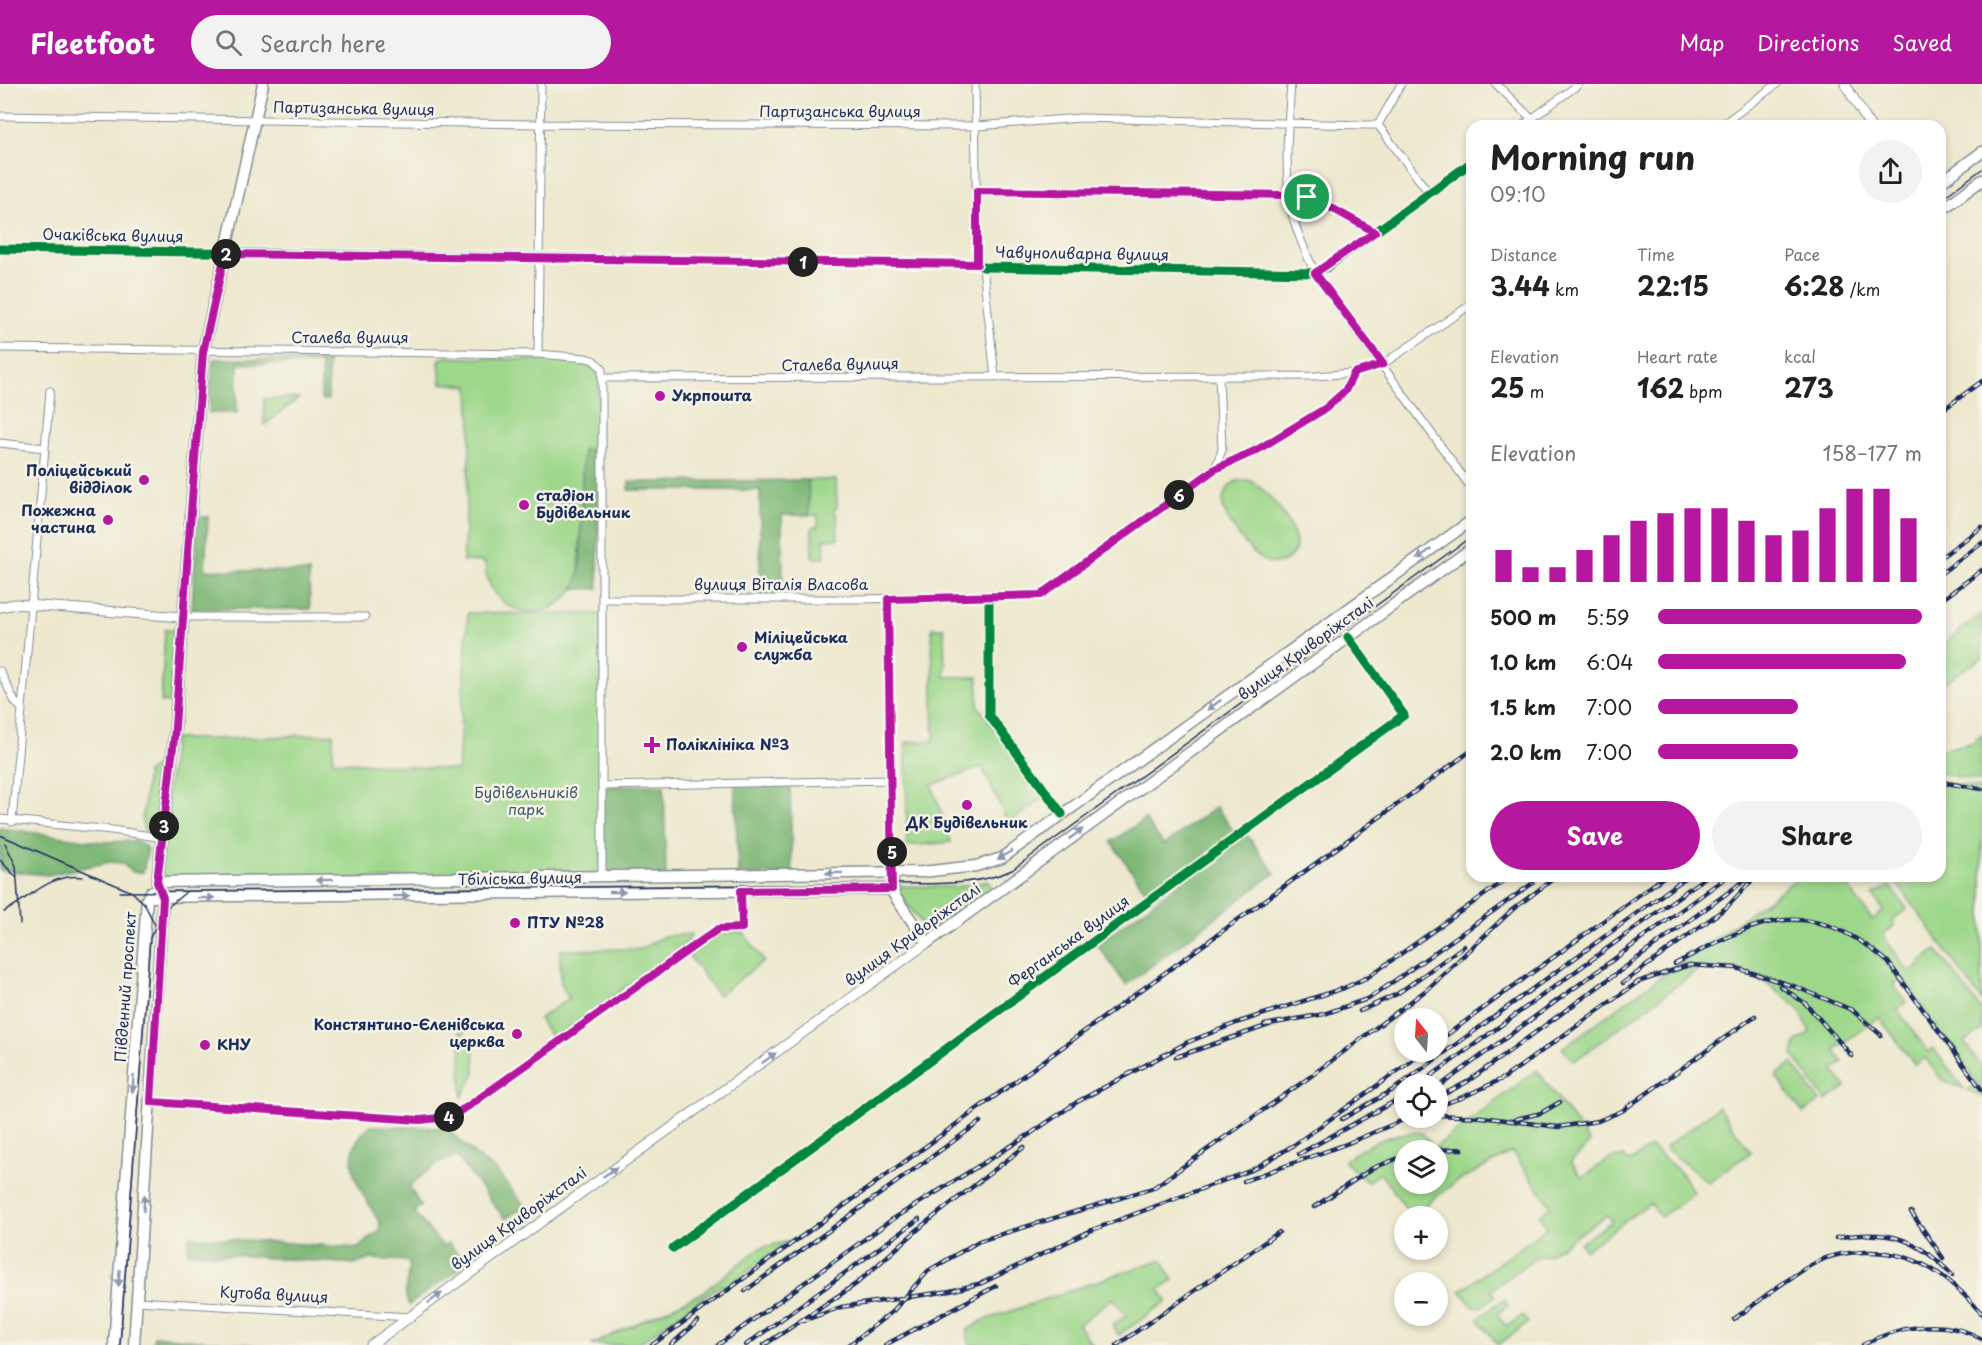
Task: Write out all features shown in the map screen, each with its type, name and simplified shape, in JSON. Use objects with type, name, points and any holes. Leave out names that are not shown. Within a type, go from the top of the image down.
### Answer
[{"type":"main road","points":[[157,882],[174,739],[203,352],[263,84]]},
{"type":"main road","points":[[1845,84],[1866,120]]},
{"type":"main road","points":[[1946,179],[1982,152]]},
{"type":"main road","points":[[1946,207],[1982,180]]},
{"type":"main road","name":"вулиця Криворіжсталі","points":[[892,871],[960,868],[1002,858],[1466,524]]},
{"type":"main road","name":"вулиця Криворіжсталі","points":[[371,1345],[1466,552]]},
{"type":"main road","points":[[0,607],[7,604],[30,605],[182,617]]},
{"type":"main road","points":[[892,871],[892,889],[898,903],[927,943]]},
{"type":"main road","name":"Тбіліська вулиця","points":[[157,882],[892,871]]},
{"type":"main road","name":"Південний проспект","points":[[114,1345],[148,897],[157,882]]},
{"type":"main road","name":"Південний проспект","points":[[134,1345],[163,898],[157,882]]},
{"type":"main road","name":"Тбіліська вулиця","points":[[148,897],[892,889]]},
{"type":"street","points":[[538,354],[541,84]]},
{"type":"street","points":[[975,84],[980,266],[995,377]]},
{"type":"street","points":[[1291,84],[1288,123],[1289,195],[1293,218],[1315,273],[1466,481]]},
{"type":"street","points":[[1401,84],[1378,125],[1429,193]]},
{"type":"street","points":[[1496,84],[1533,118]]},
{"type":"street","points":[[1530,120],[1579,84]]},
{"type":"street","points":[[1728,120],[1778,84]]},
{"type":"street","name":"Партизанська вулиця","points":[[0,116],[540,124],[977,126],[1080,118],[1378,125]]},
{"type":"street","points":[[1315,273],[1466,166]]},
{"type":"street","points":[[977,191],[1289,195],[1319,201],[1375,232]]},
{"type":"street","name":"Очаківська вулиця","points":[[0,249],[225,254]]},
{"type":"street","name":"Чавуноливарна вулиця","points":[[225,254],[1315,273]]},
{"type":"street","name":"Сталева вулиця","points":[[0,348],[538,354],[593,360],[602,368],[602,378],[1315,376],[1354,373],[1383,364],[1466,308]]},
{"type":"street","name":"вулиця Віталія Власова","points":[[602,599],[888,599],[1041,595],[1215,469],[1257,450],[1326,408],[1345,391],[1354,373]]},
{"type":"street","points":[[1215,469],[1222,450],[1219,376]]},
{"type":"street","points":[[602,378],[602,876]]},
{"type":"street","points":[[12,822],[50,390]]},
{"type":"street","points":[[0,443],[45,448]]},
{"type":"street","points":[[888,599],[892,871]]},
{"type":"street","points":[[182,617],[365,617]]},
{"type":"street","name":"Ферганська вулиця","points":[[673,1248],[1404,715],[1348,637]]},
{"type":"street","points":[[0,671],[15,702],[22,709]]},
{"type":"street","points":[[602,786],[891,780]]},
{"type":"street","points":[[0,819],[12,822],[112,830],[163,838]]},
{"type":"street","points":[[151,1102],[420,1120],[449,1117],[467,1107],[718,929],[742,928],[741,891]]},
{"type":"street","name":"Кутова вулиця","points":[[136,1301],[410,1317]]},
{"type":"green space","name":"стадіон Будівельник","points":[[445,357],[588,362],[598,369],[599,450],[583,450],[579,576],[570,594],[557,605],[542,611],[526,611],[510,606],[498,596],[489,582],[485,562],[463,561],[471,432],[469,386],[441,383],[439,360]]},
{"type":"green space","points":[[213,359],[328,360],[328,400],[321,400],[321,364],[238,364],[237,413],[209,413]]},
{"type":"green space","points":[[299,398],[264,425],[264,399]]},
{"type":"green space","points":[[583,450],[599,450],[598,589],[574,589],[580,569]]},
{"type":"green space","points":[[808,480],[836,480],[837,508],[834,509],[834,514],[837,514],[838,539],[824,539],[825,557],[812,558],[812,527],[818,527],[818,515],[809,515]]},
{"type":"green space","points":[[808,480],[809,515],[782,515],[783,599],[760,599],[760,490],[628,490],[629,482]]},
{"type":"green space","points":[[1248,480],[1264,490],[1287,520],[1296,541],[1296,549],[1286,560],[1275,563],[1265,561],[1254,553],[1236,531],[1223,509],[1224,497],[1228,488],[1237,481]]},
{"type":"green space","points":[[198,517],[208,517],[205,570],[309,572],[310,609],[192,609]]},
{"type":"green space","name":"Будівельників парк","points":[[468,613],[602,614],[602,876],[157,882],[174,739],[333,734],[333,761],[458,770]]},
{"type":"green space","points":[[1982,614],[1982,658],[1946,681],[1946,641]]},
{"type":"green space","points":[[932,628],[944,628],[945,677],[978,677],[978,706],[1045,797],[1008,823],[982,767],[932,785],[951,842],[907,846],[906,742],[934,741]]},
{"type":"green space","points":[[165,630],[175,630],[171,703],[161,702]]},
{"type":"green space","points":[[1982,735],[1982,781],[1946,774],[1946,749],[1971,743]]},
{"type":"green space","points":[[156,766],[160,768],[161,775],[156,822],[150,832],[145,831],[142,823],[147,773]]},
{"type":"green space","points":[[790,782],[792,874],[738,875],[735,783]]},
{"type":"green space","points":[[1946,783],[1982,789],[1982,1001],[1896,882],[1946,882]]},
{"type":"green space","points":[[664,785],[666,876],[602,876],[602,786]]},
{"type":"green space","points":[[1216,807],[1236,834],[1151,898],[1111,842],[1145,819],[1164,845]]},
{"type":"green space","points":[[0,828],[100,842],[137,841],[146,847],[143,872],[133,872],[121,863],[110,862],[47,875],[0,870]]},
{"type":"green space","points":[[1246,834],[1275,873],[1126,985],[1097,944]]},
{"type":"green space","points":[[988,881],[992,887],[990,890],[930,931],[926,930],[899,893],[900,886],[956,887]]},
{"type":"green space","points":[[1793,882],[1844,882],[1872,920],[1884,911],[1873,895],[1890,886],[1907,909],[1892,920],[1894,926],[1883,935],[1909,973],[1921,965],[1919,962],[1937,950],[1982,1011],[1982,1030],[1964,1042],[1982,1067],[1982,1097],[1968,1090],[1978,1084],[1902,979],[1893,984],[1906,1002],[1897,1009],[1928,1052],[1933,1048],[1964,1089],[1942,1080],[1925,1058],[1915,1065],[1879,1017],[1834,1050],[1843,1062],[1833,1070],[1846,1087],[1826,1101],[1793,1055],[1796,1042],[1810,1032],[1799,1009],[1763,980],[1729,969],[1702,967],[1574,1061],[1562,1048]]},
{"type":"green space","points":[[720,932],[743,932],[764,961],[718,995],[689,956]]},
{"type":"green space","points":[[691,934],[688,942],[553,1039],[539,1019],[569,998],[561,983],[560,950],[641,949],[664,936]]},
{"type":"green space","points":[[460,1022],[474,1022],[474,1030],[467,1029],[462,1035],[466,1044],[474,1044],[475,1073],[462,1097]]},
{"type":"green space","points":[[1792,1063],[1820,1101],[1803,1113],[1776,1076]]},
{"type":"green space","points":[[1537,1070],[1590,1143],[1571,1162],[1582,1178],[1609,1159],[1624,1156],[1629,1162],[1651,1147],[1680,1172],[1694,1192],[1661,1217],[1650,1203],[1585,1250],[1580,1243],[1612,1221],[1607,1215],[1548,1255],[1539,1256],[1491,1290],[1495,1297],[1482,1306],[1474,1308],[1460,1291],[1547,1228],[1539,1215],[1551,1206],[1512,1152],[1448,1188],[1448,1140],[1445,1140]]},
{"type":"green space","points":[[1718,1107],[1751,1152],[1708,1182],[1665,1148]]},
{"type":"green space","points":[[370,1126],[446,1128],[481,1160],[496,1170],[525,1206],[505,1219],[457,1157],[441,1161],[409,1186],[421,1206],[414,1211],[415,1214],[443,1246],[448,1243],[467,1263],[409,1305],[406,1289],[409,1261],[371,1259],[356,1264],[188,1252],[189,1236],[358,1248],[379,1231],[380,1223],[359,1187],[352,1162],[353,1150],[359,1138]]},
{"type":"green space","points":[[1422,1133],[1428,1140],[1394,1140],[1394,1192],[1380,1173],[1367,1182],[1344,1161],[1361,1149],[1391,1136]]},
{"type":"green space","points":[[1396,1194],[1440,1194],[1423,1206],[1404,1206]]},
{"type":"green space","points":[[790,1241],[725,1288],[721,1285],[636,1345],[591,1345],[702,1293],[760,1248]]},
{"type":"green space","points":[[1162,1259],[1173,1280],[1159,1289],[1167,1301],[1119,1335],[1112,1326],[1126,1315],[1113,1298],[1078,1325],[1093,1345],[970,1345],[966,1331],[982,1321]]},
{"type":"green space","points":[[1504,1299],[1508,1305],[1497,1314],[1507,1327],[1522,1315],[1528,1323],[1498,1345],[1478,1319]]},
{"type":"green space","points":[[154,1336],[253,1345],[153,1343]]},
{"type":"tram line","points":[[1946,196],[1982,169]]},
{"type":"tram line","points":[[120,892],[938,884],[983,879],[1012,870],[1466,540]]},
{"type":"tram line","points":[[0,835],[132,892],[144,903],[157,929]]},
{"type":"tram line","points":[[5,843],[16,866],[20,924]]},
{"type":"tram line","points":[[0,860],[16,877]]},
{"type":"tram line","points":[[4,912],[51,882],[71,877],[83,877]]},
{"type":"tram line","points":[[120,1345],[150,938],[162,912],[186,892]]},
{"type":"railway","points":[[1946,408],[1982,381]]},
{"type":"railway","points":[[1946,554],[1982,527]]},
{"type":"railway","points":[[1946,570],[1982,543]]},
{"type":"railway","points":[[1946,597],[1982,570]]},
{"type":"railway","points":[[652,1345],[1466,754]]},
{"type":"railway","points":[[1946,783],[1982,789]]},
{"type":"railway","points":[[718,1345],[890,1221],[1077,1102],[1188,1042],[1239,1022],[1344,988],[1368,977],[1503,882]]},
{"type":"railway","points":[[849,1345],[893,1311],[928,1271],[979,1241],[1153,1188],[1307,1079],[1429,988],[1512,910],[1549,882]]},
{"type":"railway","points":[[1448,1034],[1657,882]]},
{"type":"railway","points":[[1342,1119],[1393,1090],[1680,882]]},
{"type":"railway","points":[[1434,1074],[1699,882]]},
{"type":"railway","points":[[1448,1080],[1720,882]]},
{"type":"railway","points":[[1448,1092],[1467,1082],[1742,882]]},
{"type":"railway","points":[[1623,983],[1727,907],[1750,882]]},
{"type":"railway","points":[[1264,1025],[1324,1014],[1370,998],[1533,883]]},
{"type":"railway","points":[[1675,964],[1732,935],[1758,925],[1782,920],[1807,920],[1832,927],[1859,940],[1888,962],[1982,1090]]},
{"type":"railway","points":[[1360,1011],[1397,994],[1464,946]]},
{"type":"railway","points":[[1459,1099],[1504,1078],[1638,982],[1689,965],[1737,968],[1796,987],[1852,1010],[1881,1035]]},
{"type":"railway","points":[[1780,986],[1806,1004],[1852,1056]]},
{"type":"railway","points":[[1448,1115],[1482,1117],[1558,1127],[1598,1121],[1622,1111],[1755,1016]]},
{"type":"railway","points":[[1176,1057],[1272,1024]]},
{"type":"railway","points":[[803,1321],[841,1307],[950,1291],[982,1283],[1092,1230],[1252,1170],[1294,1145],[1410,1062]]},
{"type":"railway","points":[[1448,1103],[1465,1096]]},
{"type":"railway","points":[[1299,1154],[1394,1102]]},
{"type":"railway","points":[[1516,1119],[1541,1113],[1560,1102]]},
{"type":"railway","points":[[745,1291],[980,1122]]},
{"type":"railway","points":[[1244,1181],[1394,1124]]},
{"type":"railway","points":[[764,1345],[856,1284],[923,1225],[1024,1147]]},
{"type":"railway","points":[[1448,1150],[1462,1149]]},
{"type":"railway","points":[[1314,1207],[1373,1168],[1394,1160]]},
{"type":"railway","points":[[1911,1212],[1943,1258]]},
{"type":"railway","points":[[746,1345],[919,1219]]},
{"type":"railway","points":[[1117,1345],[1279,1232]]},
{"type":"railway","points":[[1836,1238],[1871,1235],[1900,1239],[1926,1252],[1952,1275]]},
{"type":"railway","points":[[1734,1319],[1817,1262],[1835,1255],[1860,1252],[1884,1253],[1917,1261],[1945,1278],[1982,1314]]},
{"type":"railway","points":[[885,1345],[996,1286]]},
{"type":"railway","points":[[671,1345],[698,1321]]},
{"type":"railway","points":[[1863,1345],[1907,1329],[1938,1326],[1968,1332],[1982,1339]]},
{"type":"cycle path","points":[[0,249],[977,264],[983,267],[1315,273],[1326,268],[1466,166]]},
{"type":"cycle path","points":[[989,597],[989,715],[1062,814]]},
{"type":"cycle path","points":[[673,1248],[1404,715],[1348,637]]},
{"type":"place","name":"Укрпошта","points":[[660,396]]},
{"type":"place","name":"Поліцейський відділок","points":[[144,480]]},
{"type":"place","name":"стадіон Будівельник","points":[[524,505]]},
{"type":"place","name":"Пожежна частина","points":[[108,520]]},
{"type":"place","name":"Міліцейська служба","points":[[742,647]]},
{"type":"place","name":"Поліклініка №3","points":[[652,745]]},
{"type":"place","name":"ДК Будівельник","points":[[967,805]]},
{"type":"place","name":"ПТУ №28","points":[[515,923]]},
{"type":"place","name":"Констянтино-Єленівська церква","points":[[517,1034]]},
{"type":"place","name":"КНУ","points":[[205,1045]]},
{"type":"route","points":[[977,191],[1307,197],[1319,201],[1375,232],[1326,268],[1315,273],[1383,364],[1354,373],[1345,391],[1326,408],[1257,450],[1215,469],[1041,595],[888,599],[892,889],[741,891],[742,928],[718,929],[467,1107],[449,1117],[420,1120],[151,1102],[163,898],[157,882],[174,739],[203,352],[225,254],[977,264],[977,191]]}]
